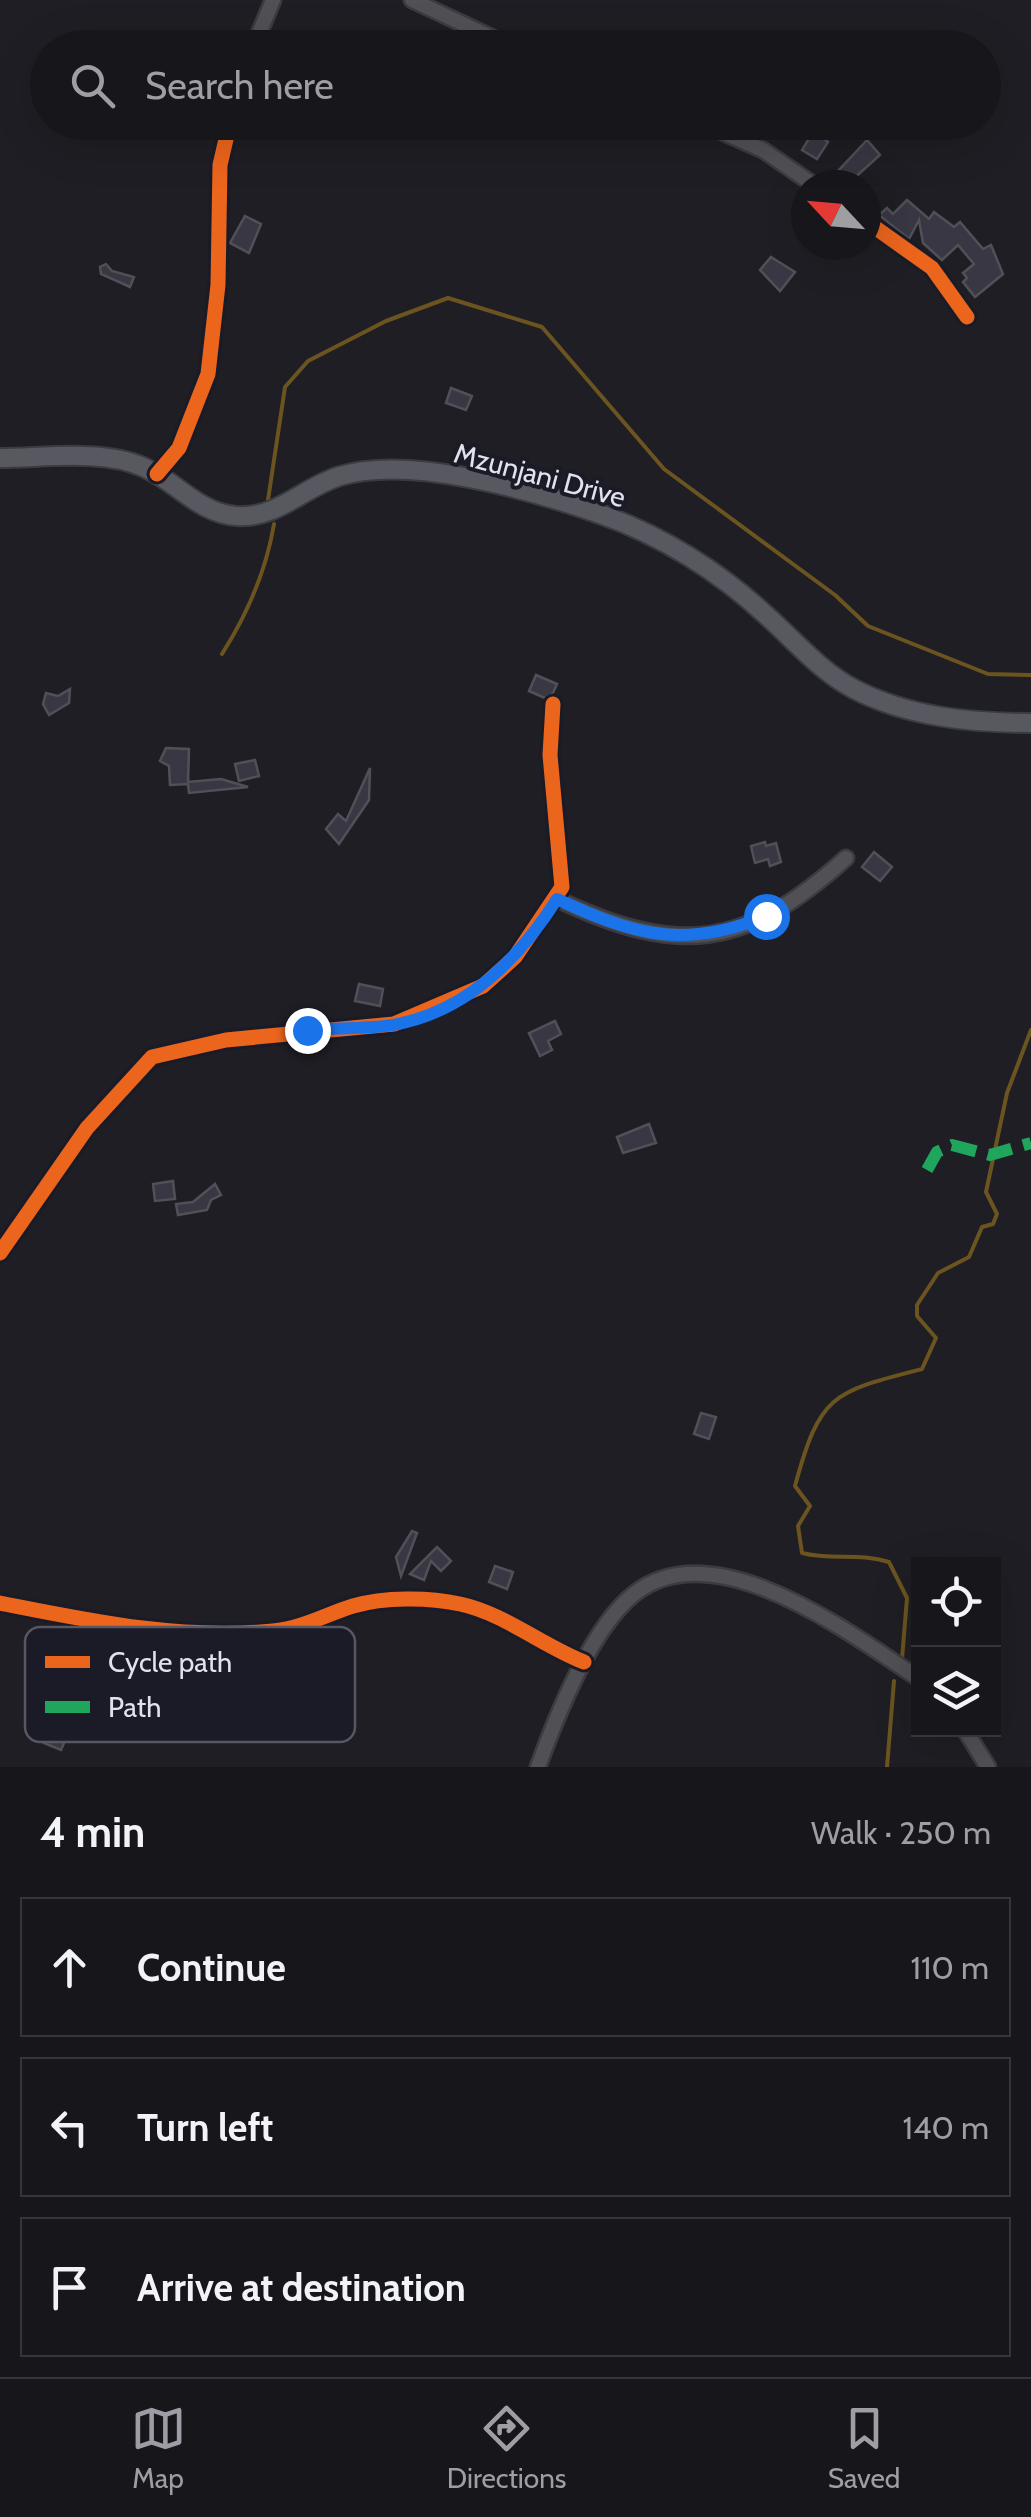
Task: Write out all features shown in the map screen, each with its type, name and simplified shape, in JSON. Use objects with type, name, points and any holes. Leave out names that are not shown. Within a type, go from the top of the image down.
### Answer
[{"type":"main road","name":"Mzunjani Drive","points":[[0,458],[114,460],[157,474],[197,503],[232,516],[272,510],[342,475],[403,470],[472,480],[601,514],[714,571],[822,667],[853,688],[890,704],[942,717],[1031,724]]},
{"type":"street","points":[[261,30],[272,0]]},
{"type":"street","points":[[412,0],[476,30]]},
{"type":"street","points":[[157,474],[179,448],[208,374],[218,285],[220,166],[226,140]]},
{"type":"street","points":[[740,140],[792,170]]},
{"type":"street","points":[[881,232],[932,268],[967,317]]},
{"type":"street","points":[[0,1253],[87,1128],[152,1058],[226,1040],[394,1024],[425,1015],[483,986],[515,956],[557,899],[563,873],[552,790],[549,735],[553,704]]},
{"type":"street","points":[[557,899],[636,932],[712,934],[783,908],[846,858]]},
{"type":"street","points":[[538,1767],[584,1662],[631,1596],[660,1578],[702,1575],[746,1582],[780,1594],[911,1674]]},
{"type":"street","points":[[291,1627],[373,1603],[446,1602],[471,1608],[584,1662]]},
{"type":"street","points":[[0,1603],[118,1627]]},
{"type":"street","points":[[969,1737],[988,1767]]},
{"type":"building","points":[[808,140],[828,142],[817,159],[802,150]]},
{"type":"building","points":[[867,140],[880,155],[863,170],[839,170]]},
{"type":"building","points":[[907,200],[929,219],[934,212],[954,227],[960,222],[983,249],[991,245],[1003,274],[975,297],[963,282],[967,278],[963,273],[974,264],[958,245],[942,260],[923,243],[919,220],[909,239],[881,217],[887,208],[893,214]]},
{"type":"building","points":[[245,216],[261,224],[249,253],[230,243]]},
{"type":"building","points":[[771,257],[795,272],[780,291],[760,270]]},
{"type":"building","points":[[106,264],[112,271],[134,277],[130,287],[101,274],[100,267]]},
{"type":"building","points":[[451,388],[472,396],[466,410],[446,403]]},
{"type":"building","points":[[536,675],[557,684],[553,693],[545,698],[529,691]]},
{"type":"building","points":[[70,689],[69,703],[49,715],[43,704],[46,693],[58,696]]},
{"type":"building","points":[[166,748],[189,749],[188,782],[221,779],[248,787],[189,793],[188,784],[170,785],[169,766],[160,761]]},
{"type":"building","points":[[255,760],[259,776],[239,781],[235,764]]},
{"type":"building","points":[[370,768],[369,800],[339,844],[326,829],[338,814],[346,821]]},
{"type":"building","points":[[765,842],[766,846],[776,843],[781,862],[770,866],[768,859],[755,863],[751,846]]},
{"type":"building","points":[[874,852],[892,867],[880,881],[862,867]]},
{"type":"building","points":[[359,984],[383,989],[380,1006],[355,1001]]},
{"type":"building","points":[[555,1021],[561,1034],[548,1041],[552,1050],[540,1056],[529,1033]]},
{"type":"building","points":[[649,1124],[656,1143],[623,1153],[617,1137]]},
{"type":"building","points":[[173,1181],[175,1199],[155,1201],[153,1184]]},
{"type":"building","points":[[215,1184],[221,1195],[211,1200],[207,1210],[178,1215],[176,1204],[193,1202]]},
{"type":"building","points":[[701,1413],[716,1417],[709,1439],[694,1434]]},
{"type":"building","points":[[412,1531],[417,1533],[401,1576],[396,1557]]},
{"type":"building","points":[[437,1547],[451,1561],[441,1571],[431,1561],[424,1580],[410,1574]]},
{"type":"building","points":[[495,1566],[513,1572],[507,1589],[489,1582]]},
{"type":"building","points":[[44,1742],[64,1742],[61,1750]]},
{"type":"waterway","points":[[268,500],[285,387],[308,361],[386,321],[448,298],[542,327],[664,469],[835,595],[868,626],[988,674],[1031,675]]},
{"type":"waterway","points":[[222,654],[255,592],[274,524]]},
{"type":"waterway","points":[[902,1659],[907,1598],[889,1562],[802,1553],[798,1526],[810,1506],[795,1486],[813,1432],[834,1402],[868,1384],[922,1369],[936,1338],[917,1316],[917,1305],[938,1273],[969,1257],[982,1227],[993,1224],[997,1214],[986,1192],[1007,1093],[1031,1030]]},
{"type":"waterway","points":[[887,1767],[894,1681]]},
{"type":"marked path","points":[[927,1170],[937,1152],[952,1145],[990,1155],[1031,1143]]},
{"type":"cycle path","points":[[157,474],[179,448],[208,374],[218,285],[220,165],[226,140]]},
{"type":"cycle path","points":[[881,232],[932,268],[967,317]]},
{"type":"cycle path","points":[[0,1253],[87,1128],[152,1057],[226,1040],[394,1024],[483,986],[515,957],[562,887],[550,755],[553,704]]},
{"type":"cycle path","points":[[293,1627],[365,1603],[434,1600],[476,1608],[584,1662]]},
{"type":"cycle path","points":[[0,1603],[135,1627]]},
{"type":"route","points":[[307,1030],[394,1024],[458,1000],[483,986],[515,956],[557,899],[620,928],[656,936],[712,934],[766,916]]}]
